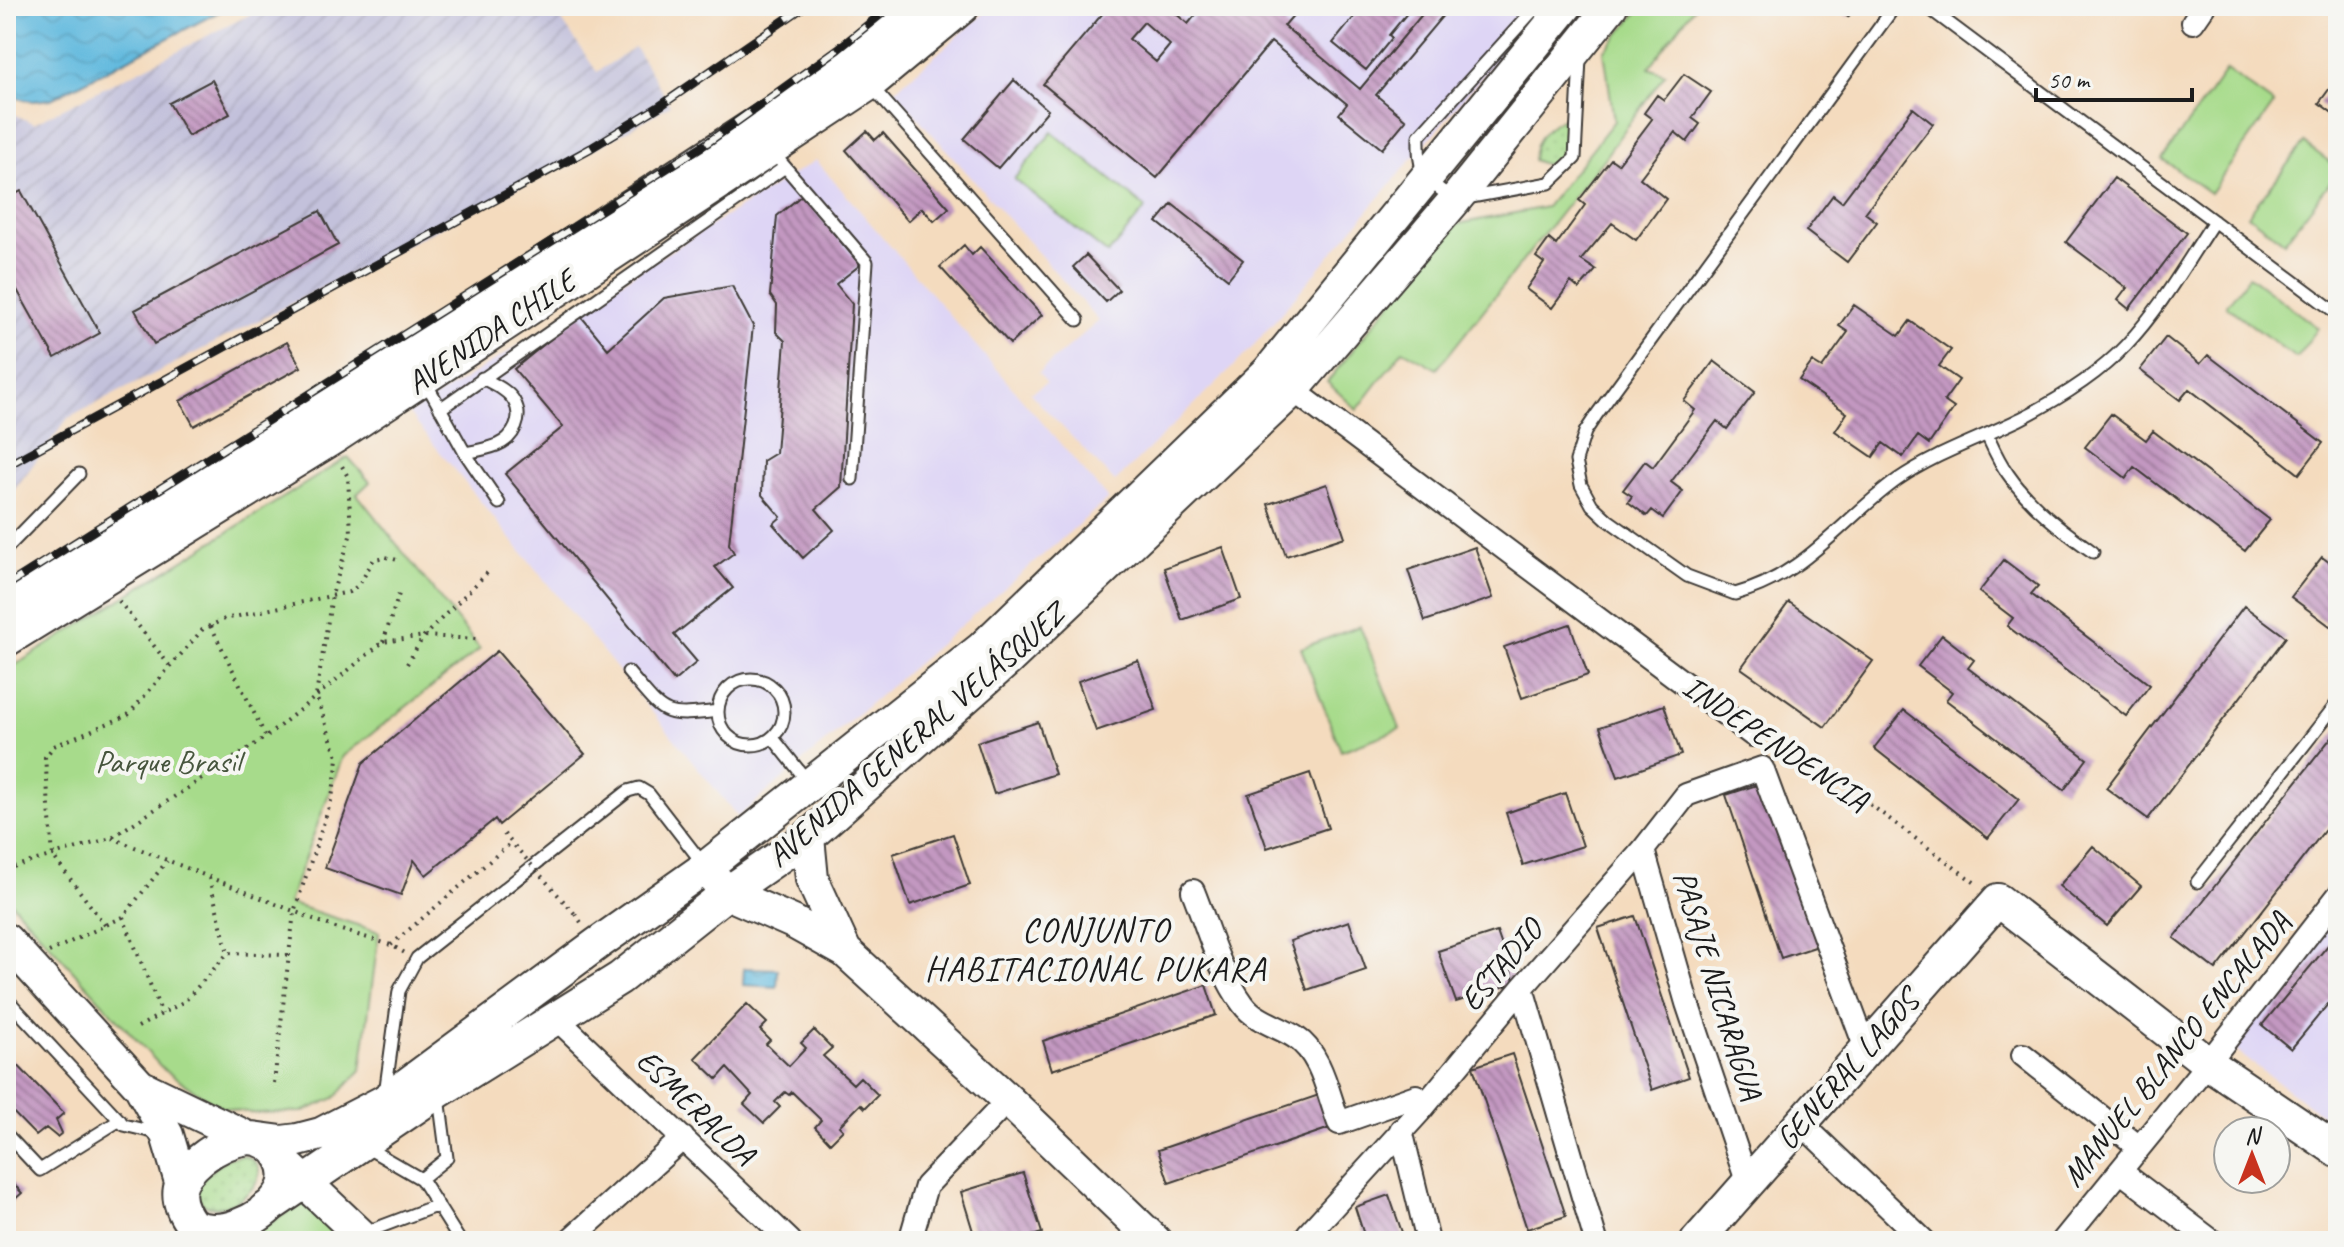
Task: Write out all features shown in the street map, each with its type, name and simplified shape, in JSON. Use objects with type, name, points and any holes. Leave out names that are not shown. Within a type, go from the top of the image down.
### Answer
[{"type":"main road","name":"AVENIDA CHILE","points":[[6,606],[371,393],[848,65],[918,6]]},
{"type":"main road","name":"AVENIDA GENERAL VELÁSQUEZ","points":[[250,1138],[282,1142],[310,1137],[383,1102],[706,867],[982,648],[1268,372],[1564,18],[1611,6]]},
{"type":"main road","name":"AVENIDA CHILE","points":[[6,639],[325,442],[371,393],[422,377],[517,333],[777,158],[960,7]]},
{"type":"main road","name":"AVENIDA GENERAL VELÁSQUEZ","points":[[209,1237],[254,1216],[294,1172],[362,1144],[438,1092],[620,978],[727,893],[808,837],[1009,659],[1293,390],[1455,200],[1564,18]]},
{"type":"main road","points":[[808,837],[812,879],[845,951]]},
{"type":"main road","points":[[706,867],[727,893],[793,922],[845,951],[1008,1100],[1155,1241]]},
{"type":"main road","points":[[1998,900],[2208,1063],[2338,1151]]},
{"type":"main road","name":"GENERAL LAGOS","points":[[1697,1241],[1998,900]]},
{"type":"main road","points":[[6,940],[140,1086],[167,1135],[181,1182],[183,1211],[192,1225],[209,1237]]},
{"type":"main road","points":[[140,1086],[273,1146],[294,1172],[364,1238]]},
{"type":"main road","points":[[181,1182],[185,1174],[214,1150],[230,1141],[250,1138]]},
{"type":"street","name":"INDEPENDENCIA","points":[[1293,390],[1753,735]]},
{"type":"street","name":"ESTADIO","points":[[1308,1234],[1421,1110],[1522,988],[1643,850],[1686,795],[1762,768],[1866,1049]]},
{"type":"street","name":"PASAJE NICARAGUA","points":[[1643,850],[1687,1003],[1748,1184]]},
{"type":"street","points":[[1193,891],[1230,985],[1245,1008],[1295,1037],[1312,1052],[1339,1123],[1416,1096],[1421,1110]]},
{"type":"street","name":"MANUEL BLANCO ENCALADA","points":[[2063,1241],[2208,1063],[2338,896]]},
{"type":"street","points":[[1522,988],[1596,1241]]},
{"type":"street","name":"ESMERALDA","points":[[557,1019],[790,1241]]},
{"type":"street","points":[[2023,1055],[2139,1147]]},
{"type":"street","points":[[910,1241],[926,1186],[1008,1100]]},
{"type":"street","points":[[1801,1123],[1924,1241]]},
{"type":"street","points":[[1401,1130],[1428,1241]]},
{"type":"street","points":[[569,1241],[683,1138]]},
{"type":"street","points":[[2120,1171],[2212,1241]]},
{"type":"lane","points":[[1895,6],[1597,414],[1578,447],[1578,473],[1586,496],[1608,520],[1687,576],[1735,594],[1781,577],[1813,554],[1851,517],[1900,478],[1950,449],[1987,435],[2051,402],[2092,375],[2125,347],[2159,305],[2214,221]]},
{"type":"lane","points":[[1926,6],[2338,314]]},
{"type":"lane","points":[[1426,180],[1455,200],[1549,183],[1575,158],[1564,18]]},
{"type":"lane","points":[[869,83],[1078,320]]},
{"type":"lane","points":[[777,158],[867,262],[852,479]]},
{"type":"lane","points":[[440,409],[482,378],[517,333]]},
{"type":"lane","points":[[422,377],[465,453],[499,503]]},
{"type":"lane","points":[[465,453],[496,445],[507,439],[516,428],[518,416],[514,402],[505,391],[482,378]]},
{"type":"lane","points":[[1987,435],[2017,486],[2048,518],[2093,552]]},
{"type":"lane","points":[[6,549],[79,474]]},
{"type":"lane","points":[[628,672],[659,708],[669,714],[718,711]]},
{"type":"lane","points":[[745,680],[766,683],[775,689],[784,709],[784,720],[773,738],[753,746],[732,739],[724,731],[718,711],[726,690],[745,680]]},
{"type":"lane","points":[[2197,882],[2338,702]]},
{"type":"lane","points":[[773,738],[811,786]]},
{"type":"lane","points":[[383,1102],[399,991],[417,958],[628,791],[639,788],[649,794],[706,867]]},
{"type":"lane","points":[[6,998],[124,1125],[167,1135]]},
{"type":"lane","points":[[421,1179],[447,1158],[438,1092]]},
{"type":"lane","points":[[6,1134],[40,1170],[120,1120]]},
{"type":"lane","points":[[362,1144],[421,1179],[460,1240]]},
{"type":"lane","points":[[364,1238],[438,1205]]},
{"type":"path","points":[[274,1083],[294,912],[332,798],[338,759],[316,696],[332,595],[351,533],[351,519],[348,477],[325,442]]},
{"type":"path","points":[[105,925],[53,856],[45,757],[54,746],[128,715],[203,629],[225,619],[349,592],[359,585],[374,559],[386,557],[401,561]]},
{"type":"path","points":[[407,664],[424,636],[488,572]]},
{"type":"path","points":[[104,579],[129,617],[169,665]]},
{"type":"path","points":[[383,642],[400,591]]},
{"type":"path","points":[[211,626],[266,737]]},
{"type":"path","points":[[6,869],[111,838],[266,737],[383,642],[424,636],[477,639]]},
{"type":"path","name":"INDEPENDENCIA","points":[[1753,735],[1781,738],[1998,900]]},
{"type":"path","points":[[504,834],[575,914]]},
{"type":"path","points":[[111,838],[294,912],[391,945],[414,958]]},
{"type":"path","points":[[391,945],[512,842]]},
{"type":"path","points":[[28,963],[123,917],[167,861]]},
{"type":"path","points":[[209,877],[228,953]]},
{"type":"path","points":[[123,917],[162,1014]]},
{"type":"path","points":[[228,953],[288,955]]},
{"type":"path","points":[[138,1027],[185,1001],[228,953]]},
{"type":"shaded area","points":[[267,6],[552,6],[597,72],[635,47],[670,105],[616,137],[68,418],[6,501],[6,111],[34,123]]},
{"type":"shaded area","points":[[993,6],[1542,6],[1248,352],[1115,482],[1030,393],[1047,383],[1038,373],[1099,321],[894,91]]},
{"type":"shaded area","points":[[816,160],[1108,499],[738,817],[409,414]]},
{"type":"shaded area","points":[[2338,914],[2338,1127],[2232,1048]]},
{"type":"green space","points":[[1643,6],[1695,6],[1649,68],[1665,74],[1602,161],[1437,369],[1403,350],[1357,410],[1327,382],[1453,225],[1546,207],[1614,121],[1604,51]]},
{"type":"green space","points":[[2226,70],[2274,104],[2210,193],[2162,159]]},
{"type":"green space","points":[[1561,119],[1570,119],[1572,127],[1572,139],[1567,149],[1552,164],[1533,160],[1541,136]]},
{"type":"green space","points":[[1052,132],[1146,208],[1108,254],[1014,179]]},
{"type":"green space","points":[[2304,143],[2338,168],[2338,172],[2284,242],[2248,215]]},
{"type":"green space","points":[[2249,276],[2318,328],[2296,358],[2226,306]]},
{"type":"green space","name":"Parque Brasil","points":[[348,457],[370,482],[357,494],[480,649],[343,756],[288,903],[379,932],[361,1070],[335,1098],[302,1112],[252,1113],[219,1107],[163,1069],[6,897],[6,671]]},
{"type":"green space","points":[[1360,626],[1400,729],[1341,751],[1301,648]]},
{"type":"green space","points":[[242,1155],[254,1161],[259,1170],[251,1190],[229,1204],[216,1207],[204,1205],[196,1194],[197,1182],[226,1159]]},
{"type":"green space","points":[[301,1204],[309,1205],[347,1241],[241,1241]]},
{"type":"water","points":[[6,6],[230,6],[51,99],[33,101],[6,96]]},
{"type":"water","points":[[744,968],[778,969],[777,987],[743,985]]},
{"type":"building","points":[[1109,6],[1167,6],[1188,24],[1203,6],[1301,6],[1284,26],[1360,89],[1429,6],[1436,6],[1445,13],[1376,95],[1406,120],[1382,149],[1339,114],[1347,104],[1271,42],[1157,178],[1043,84]],"holes":[[[1144,22],[1170,45],[1156,62],[1129,39]]]},
{"type":"building","points":[[1363,6],[1413,6],[1366,70],[1333,43]]},
{"type":"building","points":[[1833,6],[1856,6],[1848,17]]},
{"type":"building","points":[[1684,74],[1711,92],[1692,118],[1700,124],[1687,142],[1675,132],[1640,178],[1666,199],[1636,240],[1612,223],[1581,260],[1596,270],[1579,289],[1571,282],[1552,308],[1526,289],[1544,263],[1536,257],[1549,239],[1556,245],[1585,205],[1579,200],[1611,159],[1618,164],[1652,119],[1644,113],[1657,95],[1664,100]]},
{"type":"building","points":[[2338,77],[2338,117],[2319,103]]},
{"type":"building","points":[[212,80],[230,114],[188,136],[169,103]]},
{"type":"building","points":[[1014,80],[1048,110],[998,168],[964,139]]},
{"type":"building","points":[[1913,108],[1933,124],[1865,213],[1877,222],[1847,262],[1806,231],[1833,195],[1842,202]]},
{"type":"building","points":[[867,131],[875,140],[883,133],[949,208],[934,221],[922,208],[908,221],[846,150]]},
{"type":"building","points":[[2114,178],[2187,233],[2129,309],[2118,300],[2127,288],[2066,242]]},
{"type":"building","points":[[21,191],[100,333],[55,358],[6,270],[6,199]]},
{"type":"building","points":[[802,195],[860,265],[836,284],[852,304],[841,487],[816,509],[834,530],[803,558],[773,524],[781,517],[762,495],[763,461],[776,453],[785,341],[776,332],[777,305],[770,295],[777,216]]},
{"type":"building","points":[[1172,204],[1243,260],[1228,279],[1157,222]]},
{"type":"building","points":[[320,211],[338,245],[154,344],[135,310]]},
{"type":"building","points":[[964,245],[972,255],[980,247],[1042,315],[1010,344],[940,267]]},
{"type":"building","points":[[1086,255],[1119,290],[1106,302],[1073,267]]},
{"type":"building","points":[[732,286],[753,326],[729,544],[734,553],[715,567],[733,588],[674,635],[697,662],[674,681],[505,474],[563,427],[514,369],[580,315],[608,349],[664,298]]},
{"type":"building","points":[[1854,305],[1899,336],[1910,321],[1951,350],[1939,366],[1959,380],[1944,401],[1954,408],[1929,444],[1918,436],[1903,457],[1883,443],[1873,457],[1835,431],[1847,413],[1799,380],[1812,362],[1822,368],[1848,332],[1839,326]]},
{"type":"building","points":[[2166,337],[2200,364],[2208,355],[2323,443],[2299,474],[2189,389],[2180,400],[2140,370]]},
{"type":"building","points":[[287,342],[301,367],[194,426],[180,401]]},
{"type":"building","points":[[1714,361],[1755,392],[1727,429],[1717,421],[1671,482],[1683,491],[1663,518],[1652,510],[1647,516],[1628,502],[1632,496],[1623,490],[1645,461],[1653,467],[1695,410],[1684,401]]},
{"type":"building","points":[[2111,414],[2146,440],[2153,431],[2270,520],[2245,551],[2134,467],[2126,478],[2085,447]]},
{"type":"building","points":[[1327,484],[1345,537],[1286,556],[1268,504]]},
{"type":"building","points":[[1223,547],[1241,599],[1182,620],[1164,568]]},
{"type":"building","points":[[1475,547],[1493,598],[1425,621],[1408,570]]},
{"type":"building","points":[[2322,557],[2338,569],[2338,632],[2291,597]]},
{"type":"building","points":[[2004,560],[2038,586],[2031,594],[2150,685],[2126,716],[2007,626],[2013,618],[1979,592]]},
{"type":"building","points":[[1789,602],[1873,661],[1825,727],[1741,668]]},
{"type":"building","points":[[2244,606],[2286,637],[2148,819],[2106,788]]},
{"type":"building","points":[[1570,624],[1588,675],[1522,698],[1504,647]]},
{"type":"building","points":[[1942,635],[1974,660],[1968,668],[2087,759],[2064,790],[1946,700],[1952,692],[1918,666]]},
{"type":"building","points":[[497,651],[585,754],[499,825],[495,819],[426,875],[414,860],[401,895],[325,868],[363,763]]},
{"type":"building","points":[[1138,660],[1156,710],[1096,731],[1078,681]]},
{"type":"building","points":[[1664,705],[1681,755],[1618,777],[1600,727]]},
{"type":"building","points":[[1904,710],[2019,799],[1988,838],[1874,748]]},
{"type":"building","points":[[1038,722],[1055,774],[994,794],[977,742]]},
{"type":"building","points":[[2338,729],[2338,813],[2216,970],[2174,938]]},
{"type":"building","points":[[1310,773],[1328,828],[1267,848],[1248,794]]},
{"type":"building","points":[[1766,782],[1821,945],[1781,958],[1726,795]]},
{"type":"building","points":[[1565,793],[1583,846],[1523,865],[1506,813]]},
{"type":"building","points":[[953,834],[970,885],[910,905],[893,854]]},
{"type":"building","points":[[2093,846],[2141,886],[2107,926],[2059,886]]},
{"type":"building","points":[[1635,916],[1689,1077],[1652,1090],[1598,928]]},
{"type":"building","points":[[1349,921],[1366,970],[1307,990],[1290,941]]},
{"type":"building","points":[[1497,932],[1515,983],[1456,1002],[1438,951]]},
{"type":"building","points":[[2338,933],[2338,992],[2291,1049],[2262,1025]]},
{"type":"building","points":[[1206,985],[1216,1015],[1052,1070],[1043,1041]]},
{"type":"building","points":[[747,1004],[767,1023],[760,1030],[770,1040],[766,1044],[789,1066],[806,1048],[801,1043],[814,1030],[832,1048],[823,1056],[853,1084],[860,1077],[878,1095],[865,1108],[861,1104],[839,1126],[843,1130],[830,1143],[815,1127],[821,1120],[792,1092],[789,1095],[785,1092],[775,1102],[780,1107],[764,1123],[744,1104],[752,1095],[727,1068],[717,1079],[695,1058]]},
{"type":"building","points":[[6,1053],[64,1113],[56,1120],[62,1133],[57,1137],[46,1128],[36,1136],[6,1105]]},
{"type":"building","points":[[1512,1054],[1566,1216],[1527,1229],[1473,1067]]},
{"type":"building","points":[[1319,1095],[1330,1128],[1169,1183],[1158,1150]]},
{"type":"building","points":[[1023,1173],[1042,1233],[1016,1241],[976,1241],[961,1192]]},
{"type":"building","points":[[6,1176],[22,1193],[6,1207]]},
{"type":"building","points":[[1389,1195],[1405,1241],[1366,1241],[1355,1207]]},
{"type":"railway","points":[[6,466],[591,148],[660,106],[805,6]]},
{"type":"railway","points":[[6,586],[707,143],[838,49],[891,6]]},
{"type":"district","name":"CONJUNTO HABITACIONAL PUKARA","points":[[1096,948]]}]
